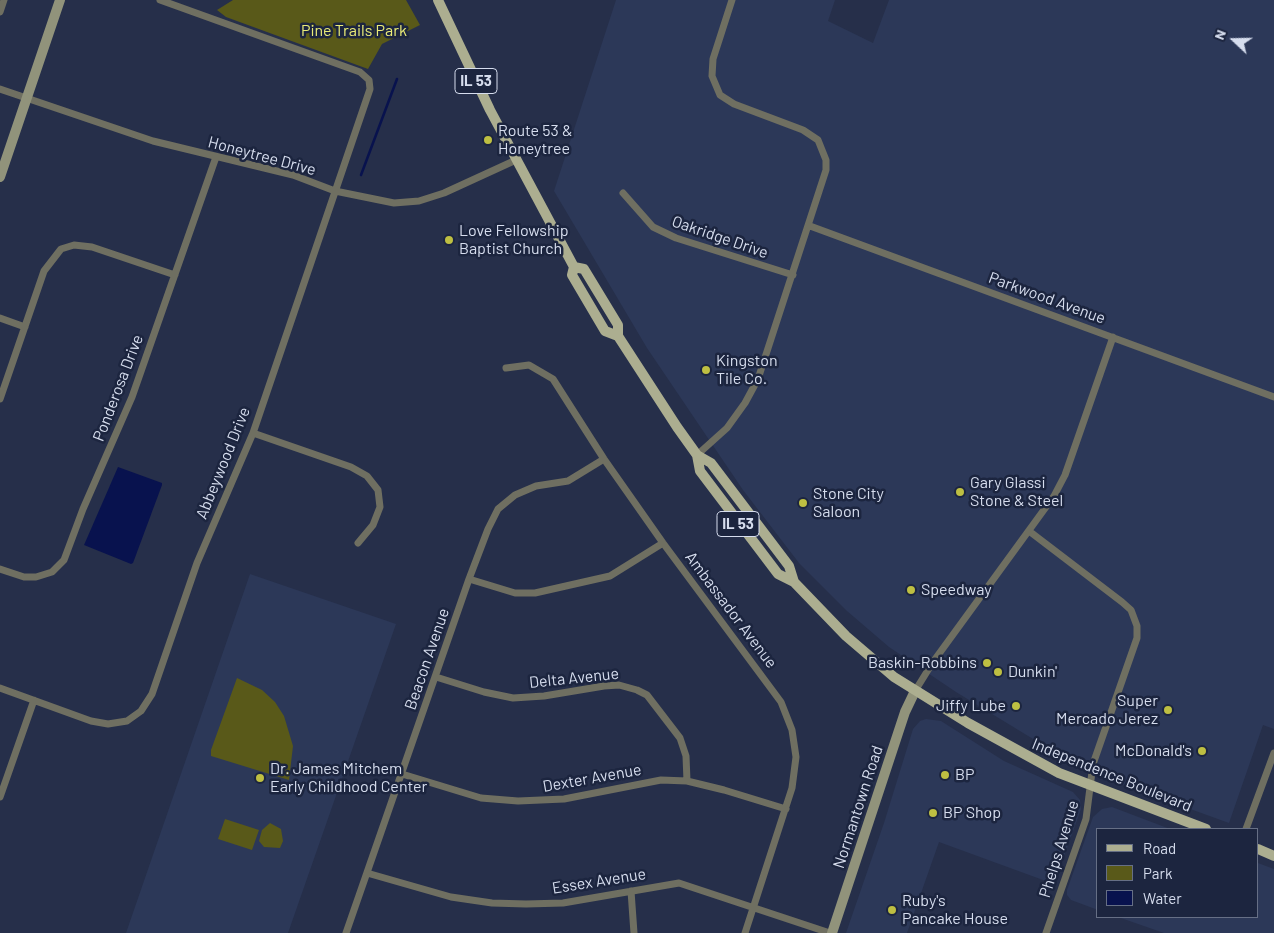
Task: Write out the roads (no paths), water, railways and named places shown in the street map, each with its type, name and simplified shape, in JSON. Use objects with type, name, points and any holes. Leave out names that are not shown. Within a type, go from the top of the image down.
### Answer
[{"type":"main road","points":[[0,177],[60,0]]},
{"type":"main road","name":"Independence Boulevard","points":[[438,0],[516,160],[574,267],[584,269],[618,324],[618,336],[697,455],[711,463],[789,566],[794,582],[846,636],[871,658],[915,690],[1010,748],[1059,773],[1203,828]]},
{"type":"main road","name":"Normantown Road","points":[[831,933],[905,712],[915,690]]},
{"type":"main road","points":[[1259,849],[1274,856]]},
{"type":"street","points":[[0,12],[4,0]]},
{"type":"street","name":"Abbeywood Drive","points":[[0,688],[108,724],[127,721],[141,711],[152,694],[197,563],[252,433],[370,88],[369,80],[360,72],[160,0]]},
{"type":"street","points":[[697,455],[727,428],[745,403],[758,379],[810,226],[826,170],[826,160],[818,140],[803,130],[734,104],[720,95],[712,76],[713,58],[732,0]]},
{"type":"street","name":"Honeytree Drive","points":[[0,89],[153,141],[293,175],[335,191],[394,203],[419,201],[444,193],[516,160]]},
{"type":"street","name":"Ponderosa Drive","points":[[0,569],[24,577],[36,577],[52,572],[64,560],[82,509],[132,397],[216,157]]},
{"type":"street","name":"Oakridge Drive","points":[[623,194],[653,227],[676,238],[792,275]]},
{"type":"street","name":"Parkwood Avenue","points":[[810,226],[1274,397]]},
{"type":"street","points":[[0,399],[44,271],[61,248],[74,245],[92,247],[175,275]]},
{"type":"street","points":[[0,318],[25,327]]},
{"type":"street","points":[[915,690],[932,662],[1054,496],[1065,475],[1113,338]]},
{"type":"street","name":"Ambassador Avenue","points":[[506,368],[529,365],[553,379],[604,459],[663,543],[781,702],[792,730],[796,757],[792,788],[745,933]]},
{"type":"street","points":[[252,433],[351,467],[367,476],[378,490],[380,507],[373,525],[358,543]]},
{"type":"street","name":"Beacon Avenue","points":[[346,933],[469,579],[488,529],[498,509],[515,495],[536,486],[568,481],[604,459]]},
{"type":"street","name":"Phelps Avenue","points":[[1029,531],[1122,602],[1135,618],[1137,638],[1093,764],[1086,819],[1046,933]]},
{"type":"street","points":[[469,579],[515,593],[535,593],[610,576],[663,543]]},
{"type":"street","name":"Delta Avenue","points":[[436,677],[484,692],[513,698],[544,696],[619,685],[637,690],[647,695],[680,738],[686,756],[687,781]]},
{"type":"street","points":[[0,797],[34,700]]},
{"type":"street","points":[[1246,828],[1274,753]]},
{"type":"street","name":"Dexter Avenue","points":[[402,774],[481,798],[518,801],[564,799],[661,780],[687,781],[707,785],[786,809]]},
{"type":"street","name":"Essex Avenue","points":[[367,873],[451,897],[492,903],[564,903],[679,883],[831,933]]},
{"type":"street","points":[[631,891],[634,933]]},
{"type":"water","points":[[118,467],[162,483],[133,563],[131,564],[84,545]]},
{"type":"waterway","points":[[361,175],[397,79]]},
{"type":"place","name":"Route 53 & Honeytree","points":[[488,140]]},
{"type":"place","name":"Love Fellowship Baptist Church","points":[[449,240]]},
{"type":"place","name":"Kingston Tile Co.","points":[[706,370]]},
{"type":"place","name":"Gary Glassi Stone & Steel","points":[[960,492]]},
{"type":"place","name":"Stone City Saloon","points":[[803,503]]},
{"type":"place","name":"Speedway","points":[[911,590]]},
{"type":"place","name":"Baskin-Robbins","points":[[987,663]]},
{"type":"place","name":"Dunkin'","points":[[998,672]]},
{"type":"place","name":"Jiffy Lube","points":[[1016,706]]},
{"type":"place","name":"Super Mercado Jerez","points":[[1168,710]]},
{"type":"place","name":"McDonald's","points":[[1202,751]]},
{"type":"place","name":"BP","points":[[945,775]]},
{"type":"place","name":"Dr. James Mitchem Early Childhood Center","points":[[260,778]]},
{"type":"place","name":"BP Shop","points":[[933,813]]},
{"type":"place","name":"Ruby's Pancake House","points":[[892,910]]},
{"type":"park label","name":"Pine Trails Park","points":[[354,31]]}]
